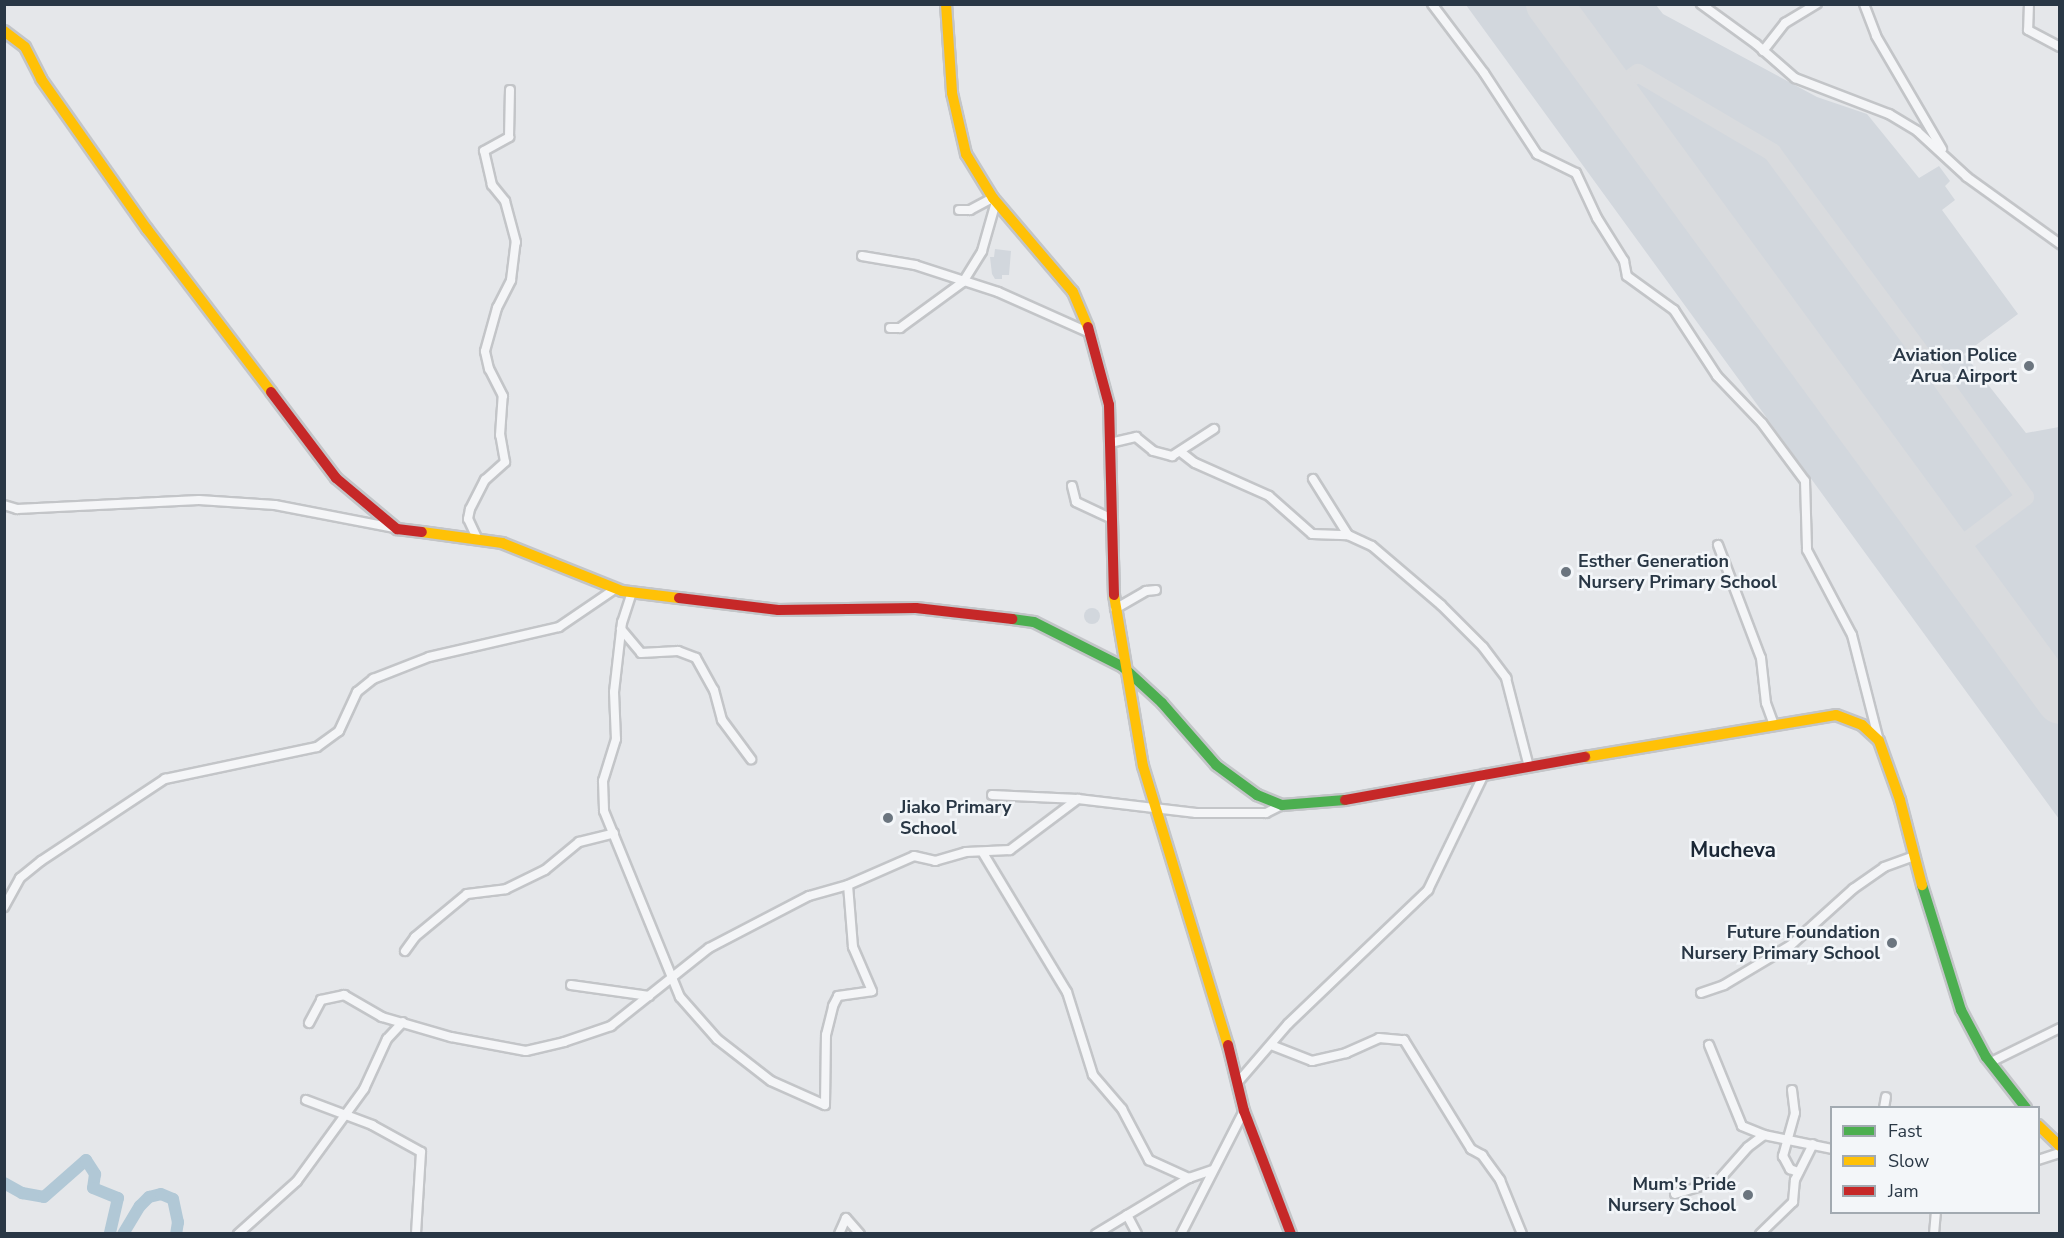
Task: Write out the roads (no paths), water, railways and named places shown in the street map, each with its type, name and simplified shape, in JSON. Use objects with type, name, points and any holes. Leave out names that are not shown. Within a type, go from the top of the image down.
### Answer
[{"type":"street","points":[[946,4],[957,124],[974,171],[994,200],[1072,292],[1090,333],[1109,405],[1110,518],[1115,609],[1123,666],[1155,810],[1238,1082],[1244,1111],[1291,1233]]},
{"type":"street","points":[[1432,4],[1484,73],[1537,154],[1576,173],[1597,218],[1624,261],[1627,276],[1674,310],[1717,375],[1762,423],[1805,482],[1807,550],[1852,635],[1878,741],[1961,1010],[1991,1062],[2025,1106]]},
{"type":"street","points":[[1701,4],[1795,78],[1889,114],[1943,153],[1988,194],[2060,244]]},
{"type":"street","points":[[1763,51],[1785,23],[1817,4]]},
{"type":"street","points":[[1864,4],[1876,36],[1943,153]]},
{"type":"street","points":[[2029,4],[2028,30],[2060,47]]},
{"type":"street","points":[[4,31],[26,47],[41,79],[147,229],[336,478],[397,529]]},
{"type":"street","points":[[477,538],[469,523],[470,509],[485,480],[505,462],[500,435],[503,396],[489,369],[485,351],[497,308],[511,280],[516,242],[505,201],[492,185],[484,151],[509,138],[510,90]]},
{"type":"street","points":[[960,210],[970,210],[994,200]]},
{"type":"street","points":[[890,328],[900,328],[963,282],[982,251],[994,200]]},
{"type":"street","points":[[862,256],[915,265],[1010,296],[1090,333]]},
{"type":"street","points":[[1110,443],[1132,436],[1164,456],[1182,453],[1214,429]]},
{"type":"street","points":[[1182,453],[1195,464],[1269,496],[1309,532],[1348,536],[1380,552],[1441,605],[1497,662],[1511,690],[1529,767]]},
{"type":"street","points":[[1313,479],[1348,536]]},
{"type":"street","points":[[1072,486],[1076,502],[1110,518]]},
{"type":"street","points":[[4,505],[17,509],[199,500],[275,505],[397,529],[477,538],[533,553],[615,589],[632,592],[778,610],[916,608],[1001,615],[1057,631],[1123,666],[1216,765],[1257,795],[1282,805]]},
{"type":"street","points":[[1718,545],[1761,658],[1766,703],[1774,725]]},
{"type":"street","points":[[4,907],[20,878],[41,861],[165,780],[317,747],[339,731],[357,692],[373,679],[429,657],[559,627],[615,589]]},
{"type":"street","points":[[1115,609],[1146,591],[1156,590]]},
{"type":"street","points":[[632,592],[621,629],[614,692],[616,739],[601,793],[614,832],[680,997],[717,1039],[778,1087],[825,1105],[825,1035],[833,1006],[838,996],[872,991],[853,947],[848,885]]},
{"type":"street","points":[[621,629],[641,653],[678,651],[696,658],[714,690],[722,720],[736,744],[751,759]]},
{"type":"street","points":[[992,795],[1078,799],[1155,810],[1258,814],[1282,805],[1320,804],[1836,715],[1862,725],[1878,741]]},
{"type":"street","points":[[1238,1082],[1340,972],[1428,890],[1484,774]]},
{"type":"street","points":[[309,1023],[321,1000],[344,995],[382,1017],[451,1037],[533,1051],[604,1029],[672,980],[704,952],[809,896],[848,885],[914,856],[935,861],[966,852],[1010,850],[1078,799]]},
{"type":"street","points":[[405,951],[415,937],[467,894],[506,889],[545,870],[579,842],[614,832]]},
{"type":"street","points":[[983,853],[1063,984],[1094,1075],[1102,1088],[1122,1109],[1149,1160],[1189,1178]]},
{"type":"street","points":[[1701,993],[1724,985],[1791,945],[1853,889],[1884,867],[1915,856]]},
{"type":"street","points":[[572,985],[650,996]]},
{"type":"street","points":[[238,1233],[297,1181],[364,1089],[387,1039],[403,1022]]},
{"type":"street","points":[[1991,1062],[2060,1028]]},
{"type":"street","points":[[1271,1045],[1312,1061],[1346,1053],[1379,1038],[1404,1040],[1471,1149],[1482,1155],[1500,1180],[1522,1233]]},
{"type":"street","points":[[1709,1045],[1742,1126],[1764,1135],[1790,1138],[1830,1148]]},
{"type":"street","points":[[1792,1090],[1796,1104],[1784,1158],[1790,1169],[1798,1173]]},
{"type":"street","points":[[1884,1106],[1886,1097]]},
{"type":"street","points":[[306,1100],[344,1117],[372,1125],[421,1152],[416,1233]]},
{"type":"street","points":[[1181,1233],[1244,1111]]},
{"type":"street","points":[[2040,1127],[2060,1146]]},
{"type":"street","points":[[1676,1194],[1718,1181],[1748,1147],[1764,1135]]},
{"type":"street","points":[[1760,1233],[1793,1202],[1798,1173],[1813,1144]]},
{"type":"street","points":[[2040,1159],[2060,1154]]},
{"type":"street","points":[[1096,1233],[1189,1178],[1212,1170]]},
{"type":"street","points":[[1934,1233],[1936,1214]]},
{"type":"street","points":[[1127,1215],[1137,1233]]},
{"type":"street","points":[[839,1233],[846,1218],[861,1233]]},
{"type":"waterway","points":[[4,1183],[22,1193],[44,1197],[86,1160],[95,1174],[93,1188],[118,1198],[110,1234]]},
{"type":"waterway","points":[[123,1234],[140,1206],[149,1197],[161,1194],[173,1199],[178,1222],[176,1234]]},
{"type":"place","name":"Aviation Police Arua Airport","points":[[2029,366]]},
{"type":"place","name":"Esther Generation Nursery Primary School","points":[[1566,572]]},
{"type":"place","name":"Jiako Primary School","points":[[888,818]]},
{"type":"place","name":"Future Foundation Nursery Primary School","points":[[1892,943]]},
{"type":"place","name":"Mum's Pride Nursery School","points":[[1748,1195]]},
{"type":"district","name":"Mucheva","points":[[1733,850]]}]
